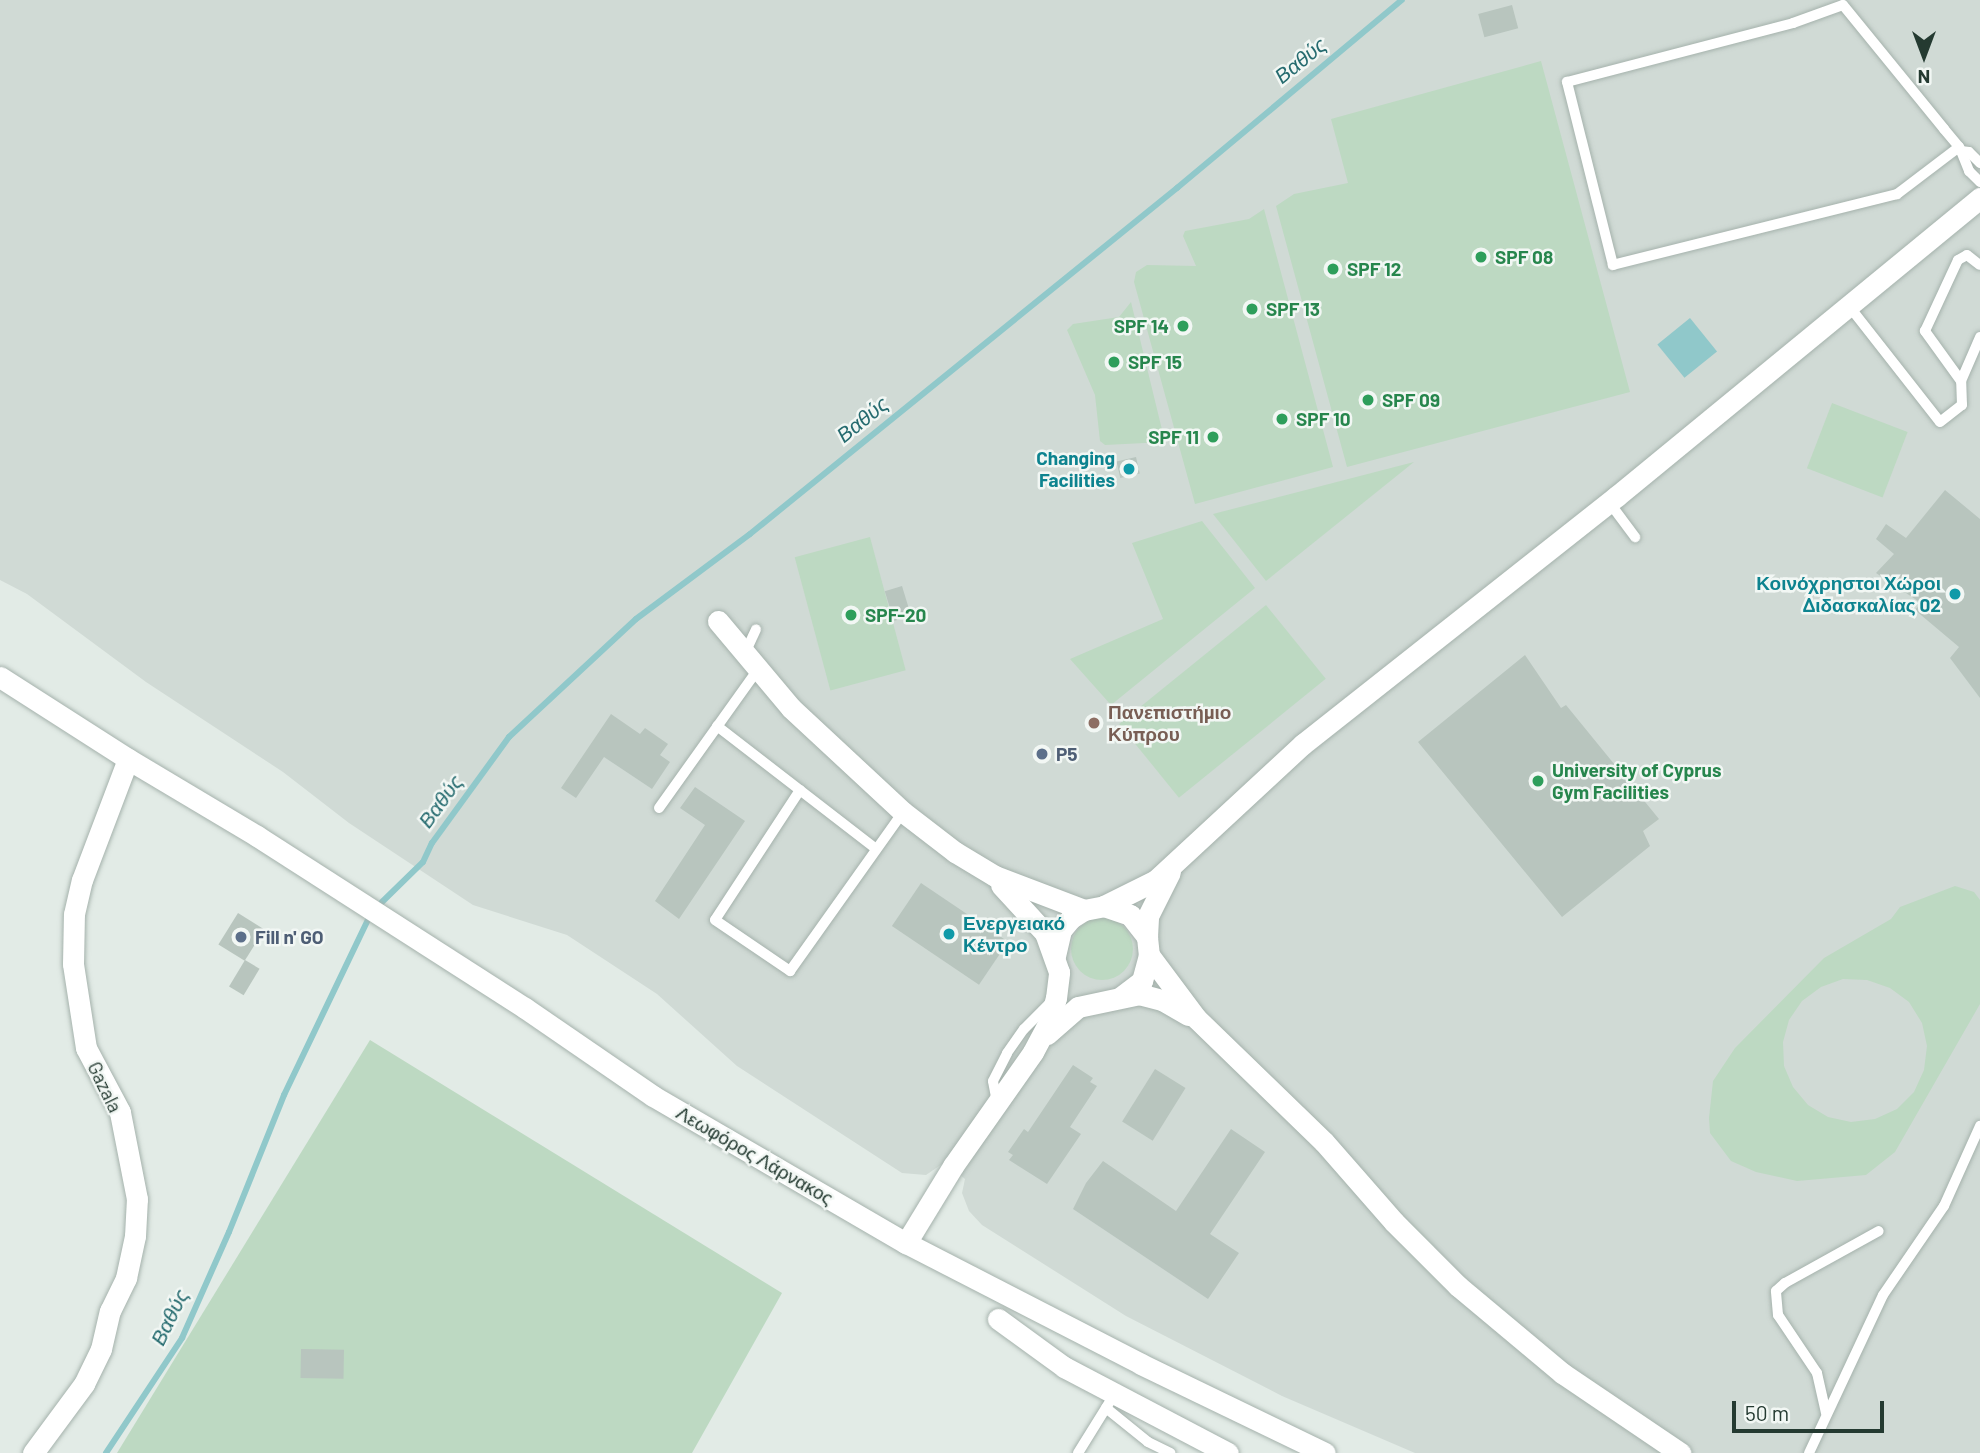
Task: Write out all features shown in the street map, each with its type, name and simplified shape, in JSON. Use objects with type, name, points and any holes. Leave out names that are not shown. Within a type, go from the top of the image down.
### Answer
[{"type":"street","points":[[1033,1052],[1050,1020],[1056,998],[1056,943],[1061,930],[1071,918],[1156,880],[1303,744],[1609,502],[1980,198]]},
{"type":"street","points":[[718,621],[824,742],[903,812],[984,869],[1011,884],[1094,908],[1130,915],[1148,946],[1203,1025],[1298,1115],[1394,1222],[1468,1296],[1562,1373],[1680,1453]]},
{"type":"street","points":[[0,677],[128,759]]},
{"type":"street","name":"Λεωφόρος Λάρνακος","points":[[128,759],[213,807],[525,1008],[653,1096],[906,1243],[1095,1341],[1325,1453]]},
{"type":"street","name":"Gazala","points":[[33,1453],[84,1384],[95,1361],[110,1311],[126,1278],[135,1236],[137,1199],[120,1112],[86,1048],[73,964],[74,914],[82,880],[128,759]]},
{"type":"street","points":[[984,869],[1039,925],[1066,984],[1077,994],[1091,1000],[1113,999],[1142,981],[1148,946],[1148,916],[1159,891],[1186,851]]},
{"type":"street","points":[[906,1243],[953,1166],[1033,1052],[1051,1029],[1078,1007],[1139,994],[1162,1000],[1203,1025]]},
{"type":"street","points":[[998,1319],[1110,1401],[1228,1453]]},
{"type":"lane","points":[[1960,149],[1897,194],[1613,265],[1567,82],[1793,23],[1843,5],[1960,149],[1969,171],[1980,182]]},
{"type":"lane","points":[[1960,149],[1969,152],[1980,163]]},
{"type":"lane","points":[[1961,381],[1925,331],[1958,260],[1967,255],[1980,265]]},
{"type":"lane","points":[[1849,306],[1940,422],[1962,405],[1961,381],[1980,337]]},
{"type":"lane","points":[[1609,502],[1635,537]]},
{"type":"lane","points":[[659,808],[717,726],[751,661],[756,629]]},
{"type":"lane","points":[[717,726],[876,849]]},
{"type":"lane","points":[[800,790],[715,920],[790,971],[903,812]]},
{"type":"lane","points":[[998,1105],[992,1090],[1002,1063],[1024,1029],[1056,998]]},
{"type":"lane","points":[[1809,1453],[1826,1412],[1884,1294],[1944,1206],[1980,1126]]},
{"type":"lane","points":[[1826,1412],[1817,1373],[1778,1315],[1776,1291],[1785,1283],[1878,1231]]},
{"type":"lane","points":[[1078,1453],[1110,1401],[1148,1442],[1171,1453]]},
{"type":"shaded area","name":"Πανεπιστήμιο Κύπρου","points":[[0,0],[1980,0],[1980,1453],[1415,1453],[1282,1396],[1126,1316],[982,1225],[969,1211],[962,1193],[965,1179],[945,1162],[926,1175],[902,1173],[737,1066],[657,994],[567,935],[473,905],[349,823],[283,772],[146,682],[27,594],[0,580]]},
{"type":"green space","name":"SPF 08","points":[[1541,61],[1630,392],[1347,467],[1276,206],[1294,194],[1348,183],[1331,119]]},
{"type":"green space","points":[[1264,209],[1333,467],[1195,504],[1134,282],[1136,272],[1147,265],[1196,266],[1183,236],[1185,231],[1249,219]]},
{"type":"green space","name":"SPF 15","points":[[1131,302],[1165,442],[1105,445],[1100,441],[1095,395],[1067,330],[1073,324],[1119,317]]},
{"type":"green space","points":[[1832,403],[1908,432],[1883,497],[1807,468]]},
{"type":"green space","points":[[1414,462],[1266,581],[1213,514]]},
{"type":"green space","points":[[1202,521],[1255,588],[1111,705],[1070,659],[1163,619],[1132,543]]},
{"type":"green space","name":"SPF-20","points":[[870,537],[906,670],[830,690],[795,557]]},
{"type":"green space","points":[[1266,605],[1326,679],[1179,798],[1119,724]]},
{"type":"green space","points":[[1955,886],[1974,892],[1980,900],[1980,1004],[1895,1152],[1866,1175],[1797,1181],[1756,1172],[1731,1161],[1710,1133],[1713,1081],[1735,1048],[1824,958],[1891,919],[1900,907]],"holes":[[[1843,979],[1867,980],[1890,988],[1909,1002],[1922,1023],[1927,1046],[1924,1070],[1914,1092],[1897,1109],[1875,1119],[1851,1122],[1828,1117],[1808,1105],[1793,1087],[1784,1066],[1783,1042],[1789,1020],[1802,1001],[1821,987]]]},
{"type":"green space","points":[[1102,918],[1124,927],[1133,949],[1124,971],[1102,980],[1080,971],[1071,949],[1080,927]]},
{"type":"green space","points":[[370,1040],[782,1293],[692,1453],[117,1453]]},
{"type":"water","points":[[1690,318],[1717,351],[1684,378],[1657,344]]},
{"type":"building","points":[[1512,5],[1518,28],[1484,37],[1478,14]]},
{"type":"building","name":"Changing Facilities","points":[[1136,457],[1140,474],[1120,478],[1117,461]]},
{"type":"building","name":"Κοινόχρηστοι Χώροι Διδασκαλίας 02","points":[[1945,490],[1980,519],[1980,698],[1950,658],[1959,647],[1915,610],[1921,603],[1876,573],[1894,554],[1876,539],[1886,524],[1906,538]]},
{"type":"building","points":[[902,586],[911,616],[894,621],[885,591]]},
{"type":"building","name":"University of Cyprus Gym Facilities","points":[[1525,655],[1561,708],[1566,705],[1659,819],[1643,831],[1650,846],[1562,917],[1418,742]]},
{"type":"building","points":[[611,714],[640,734],[645,728],[668,744],[660,755],[670,762],[652,789],[604,757],[576,798],[561,788]]},
{"type":"building","points":[[695,787],[745,821],[679,919],[655,901],[705,825],[680,808]]},
{"type":"building","name":"Ενεργειακό Κέντρο","points":[[921,883],[1008,942],[979,985],[892,926]]},
{"type":"building","name":"Fill n' GO","points":[[238,913],[264,929],[245,961],[218,944]]},
{"type":"building","points":[[245,960],[260,969],[244,995],[229,987]]},
{"type":"building","points":[[1073,1065],[1093,1078],[1090,1082],[1097,1086],[1070,1127],[1081,1134],[1047,1184],[1009,1160],[1013,1155],[1008,1152],[1024,1129],[1028,1132]]},
{"type":"building","points":[[1155,1069],[1186,1088],[1153,1141],[1122,1122]]},
{"type":"building","points":[[1231,1129],[1265,1152],[1210,1234],[1239,1253],[1208,1299],[1073,1209],[1086,1183],[1103,1161],[1176,1211]]},
{"type":"building","points":[[301,1349],[344,1350],[343,1379],[300,1378]]},
{"type":"waterway","name":"Βαθύς","points":[[382,902],[423,862],[432,843],[509,737],[636,619],[750,534],[1177,188],[1402,0]]},
{"type":"waterway","name":"Βαθύς","points":[[106,1453],[182,1338],[229,1232],[284,1095],[368,920]]},
{"type":"place","name":"SPF 08","points":[[1481,257]]},
{"type":"place","name":"SPF 12","points":[[1333,269]]},
{"type":"place","name":"SPF 13","points":[[1252,309]]},
{"type":"place","name":"SPF 14","points":[[1183,326]]},
{"type":"place","name":"SPF 15","points":[[1114,362]]},
{"type":"place","name":"SPF 09","points":[[1368,400]]},
{"type":"place","name":"SPF 10","points":[[1282,419]]},
{"type":"place","name":"SPF 11","points":[[1213,437]]},
{"type":"place","name":"Changing Facilities","points":[[1129,469]]},
{"type":"place","name":"Κοινόχρηστοι Χώροι Διδασκαλίας 02","points":[[1955,594]]},
{"type":"place","name":"SPF-20","points":[[851,615]]},
{"type":"place","name":"Πανεπιστήμιο Κύπρου","points":[[1094,723]]},
{"type":"place","name":"P5","points":[[1042,754]]},
{"type":"place","name":"University of Cyprus Gym Facilities","points":[[1538,781]]},
{"type":"place","name":"Ενεργειακό Κέντρο","points":[[949,934]]},
{"type":"place","name":"Fill n' GO","points":[[241,937]]}]
